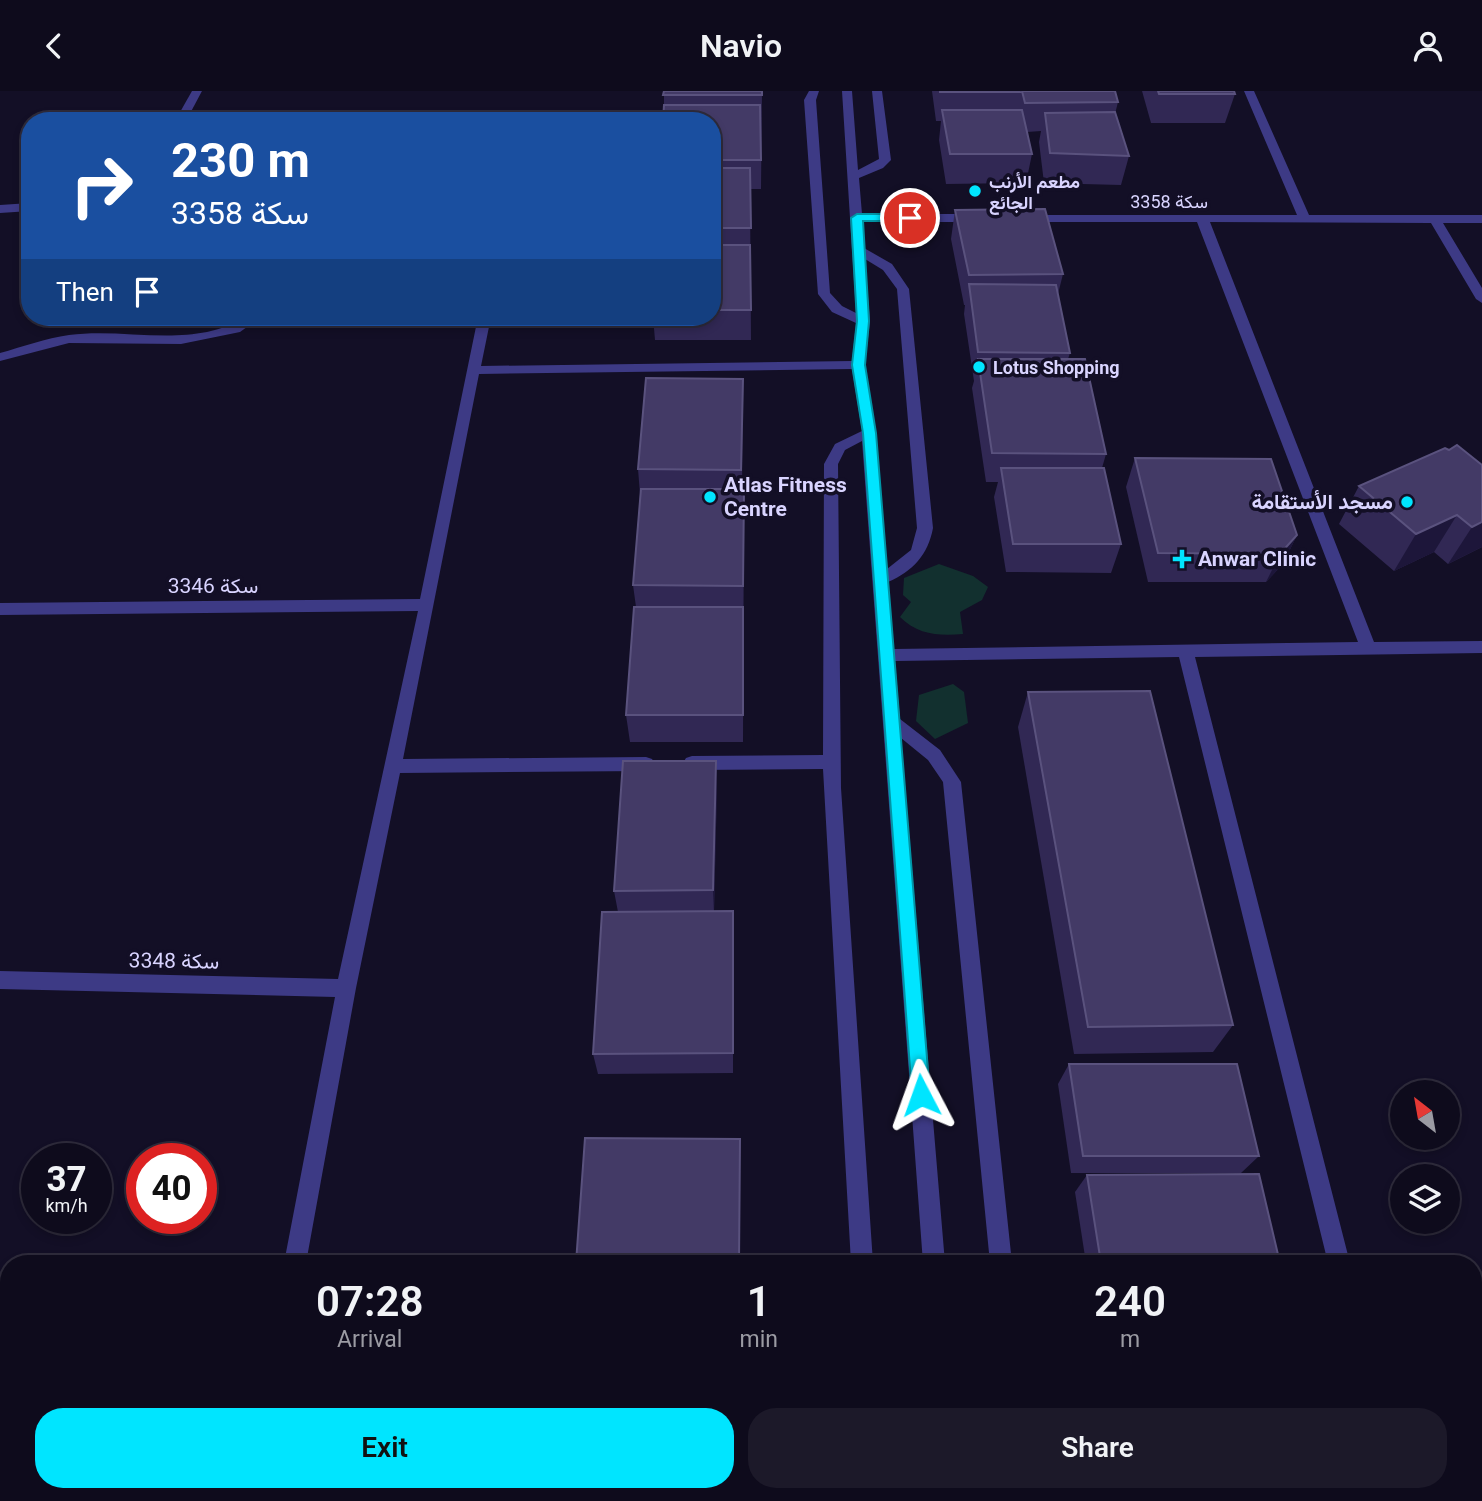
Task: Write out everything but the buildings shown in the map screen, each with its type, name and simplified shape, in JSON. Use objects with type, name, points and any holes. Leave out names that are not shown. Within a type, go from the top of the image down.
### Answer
[{"type":"street","points":[[185,112],[197,91]]},
{"type":"street","points":[[814,91],[810,100],[824,294],[837,309],[863,321]]},
{"type":"street","points":[[847,91],[860,251],[863,321],[859,365],[869,433],[888,655],[933,1255]]},
{"type":"street","points":[[855,175],[879,166],[885,160],[877,91]]},
{"type":"street","points":[[1249,91],[1304,218]]},
{"type":"street","points":[[0,209],[21,208]]},
{"type":"street","points":[[857,218],[995,218]]},
{"type":"street","name":"سكة 3358","points":[[1009,218],[1482,219]]},
{"type":"street","points":[[1202,218],[1368,647]]},
{"type":"street","points":[[1434,218],[1482,299]]},
{"type":"street","points":[[860,251],[888,267],[903,289],[925,528],[923,544],[915,558],[900,570],[881,579]]},
{"type":"street","points":[[0,358],[69,339],[181,340],[240,326]]},
{"type":"street","points":[[296,1255],[346,988],[427,605],[482,326]]},
{"type":"street","points":[[472,370],[859,365]]},
{"type":"street","points":[[862,1255],[832,762],[831,464],[838,448],[845,442],[869,433]]},
{"type":"street","name":"سكة 3346","points":[[0,608],[427,605]]},
{"type":"street","points":[[888,655],[1482,647]]},
{"type":"street","points":[[1185,650],[1337,1255]]},
{"type":"street","points":[[892,723],[932,750],[944,765],[952,782],[1000,1255]]},
{"type":"street","points":[[393,766],[832,762]]},
{"type":"street","name":"سكة 3348","points":[[0,980],[346,988]]},
{"type":"green space","points":[[939,564],[973,576],[988,587],[982,600],[960,612],[963,634],[929,633],[914,628],[900,617],[911,602],[903,595],[904,578]]},
{"type":"green space","points":[[953,684],[964,692],[968,723],[935,739],[916,721],[919,695]]},
{"type":"place","name":"مطعم الأرنب الجائع","points":[[975,191]]},
{"type":"place","name":"Lotus Shopping","points":[[979,367]]},
{"type":"place","name":"Atlas Fitness Centre","points":[[710,497]]},
{"type":"place","name":"مسجد الأستقامة","points":[[1407,502]]},
{"type":"place","name":"Anwar Clinic","points":[[1182,559]]},
{"type":"route","points":[[910,218],[857,218],[863,321],[859,365],[869,433],[888,655],[921,1095]]}]
